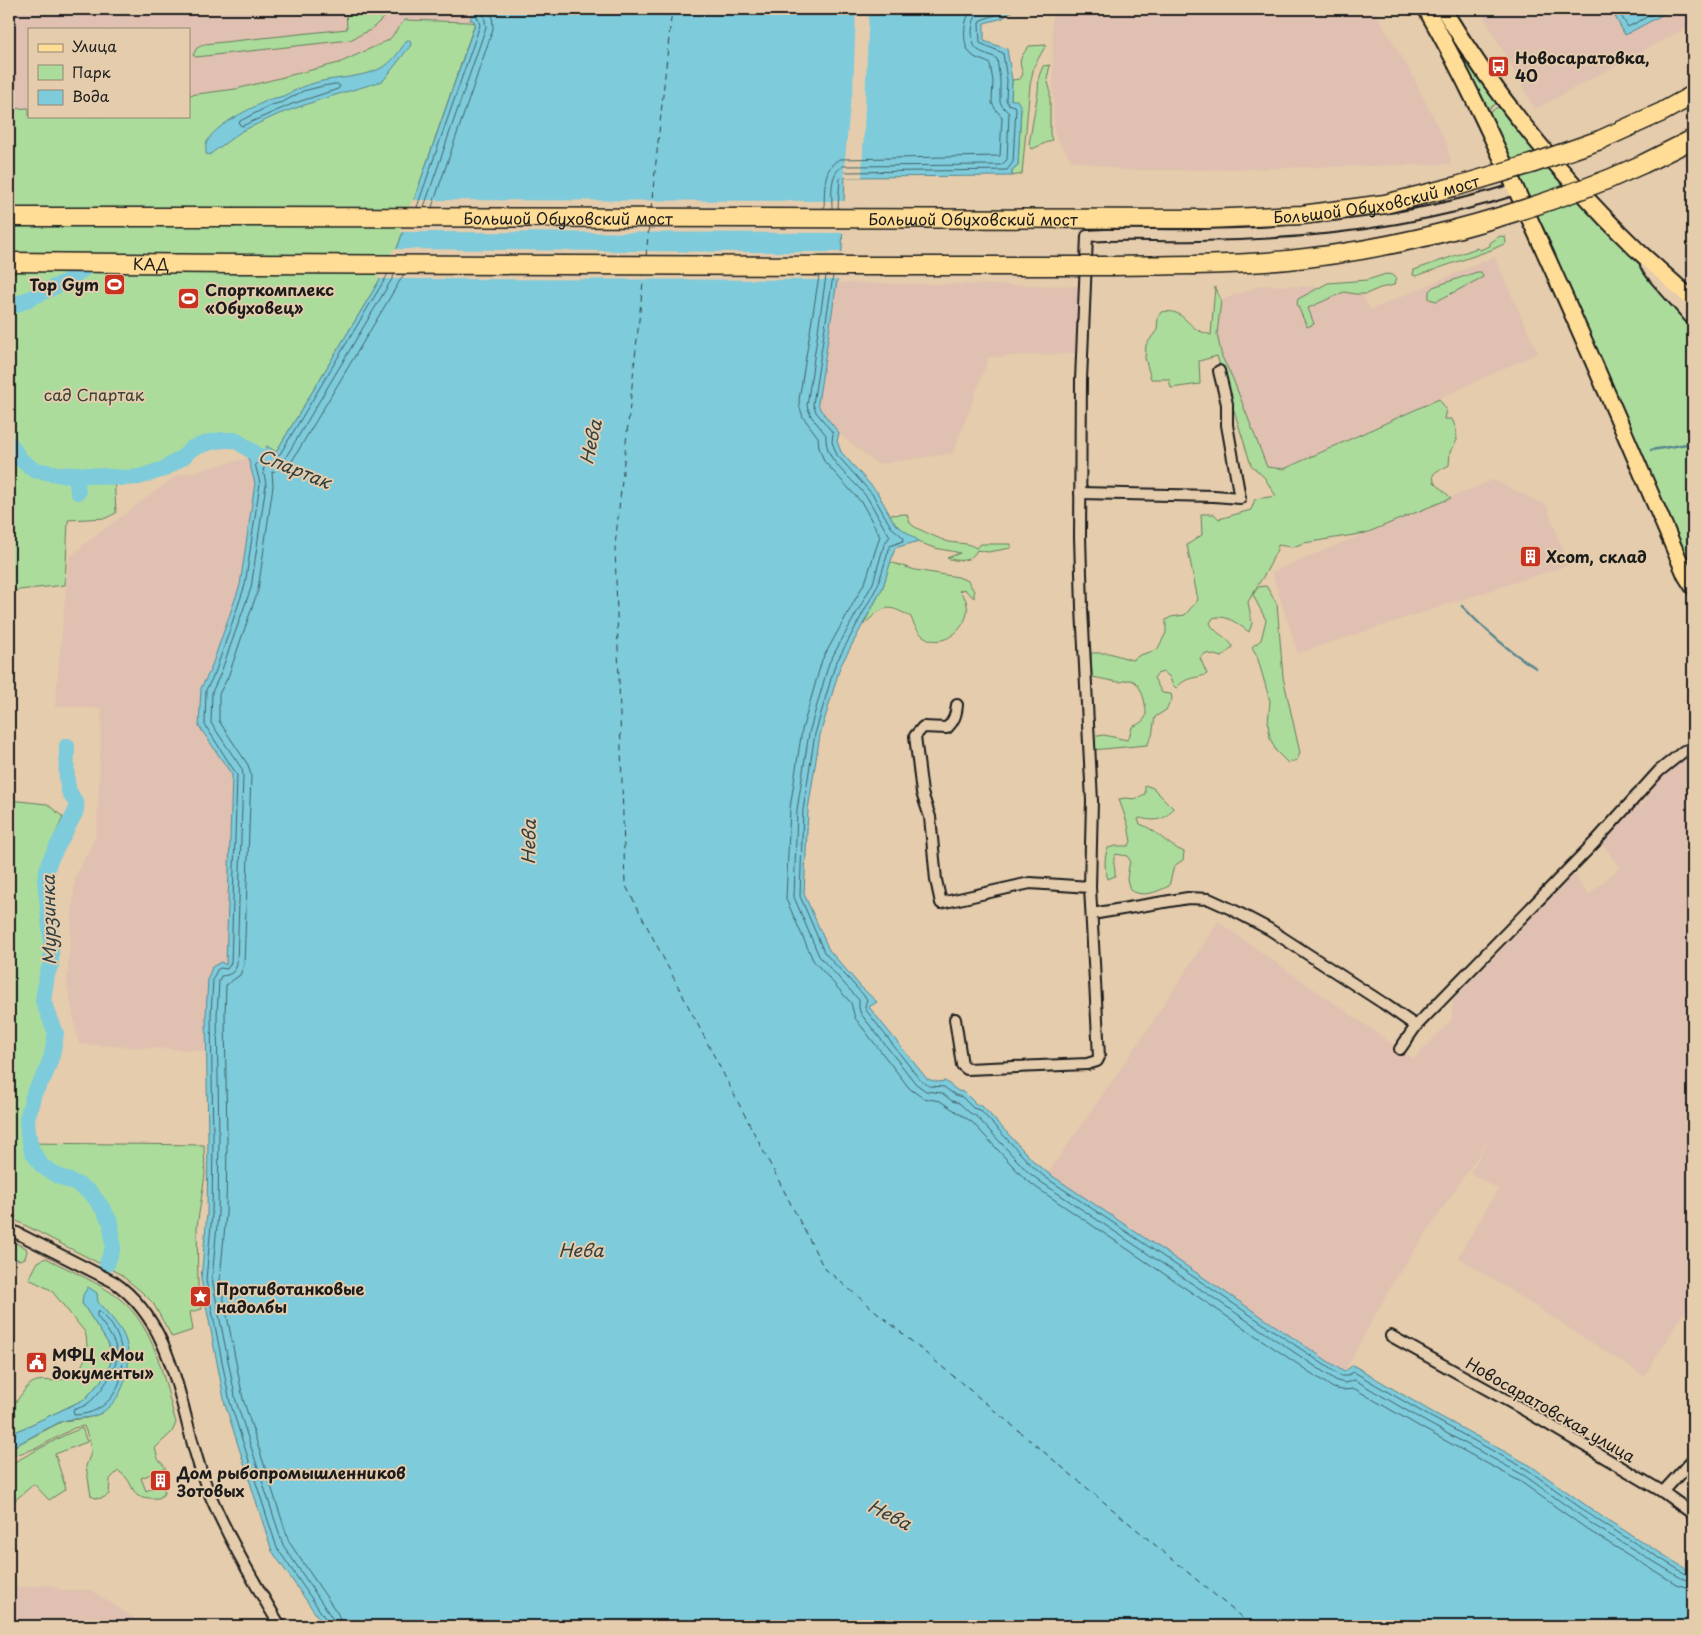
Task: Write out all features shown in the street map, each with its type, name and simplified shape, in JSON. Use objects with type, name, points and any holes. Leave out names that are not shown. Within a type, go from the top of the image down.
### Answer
[{"type":"highway","name":"Большой Обуховский мост","points":[[9,217],[1196,219],[1302,215],[1385,204],[1457,186],[1531,164],[1600,140],[1662,112],[1693,95]]},
{"type":"highway","name":"КАД","points":[[9,262],[1026,266],[1261,263],[1308,258],[1396,244],[1489,221],[1553,201],[1609,179],[1693,139]]},
{"type":"main road","points":[[1426,9],[1447,46],[1516,188],[1690,582],[1693,594]]},
{"type":"main road","points":[[1443,9],[1465,46],[1522,124],[1595,207],[1638,250],[1693,300]]},
{"type":"main road","points":[[1638,250],[1656,276],[1693,318]]},
{"type":"street","points":[[955,1019],[962,1065],[967,1069],[1087,1064],[1097,1061],[1099,1057],[1090,888],[1092,801],[1080,537],[1083,326],[1087,236],[1197,236],[1304,231],[1356,225],[1422,213],[1516,188]]},
{"type":"street","points":[[1678,286],[1693,291]]},
{"type":"street","points":[[1080,493],[1240,498],[1227,425],[1228,404],[1219,371]]},
{"type":"street","points":[[957,706],[953,722],[947,728],[923,728],[915,736],[922,793],[930,817],[936,880],[941,903],[1030,883],[1090,888]]},
{"type":"street","points":[[1400,1049],[1416,1026],[1595,842],[1659,771],[1684,751],[1693,749]]},
{"type":"street","points":[[1092,914],[1188,898],[1209,899],[1269,929],[1416,1026]]},
{"type":"street","points":[[9,1229],[114,1282],[132,1296],[146,1311],[161,1338],[168,1356],[198,1462],[215,1508],[234,1546],[280,1626]]},
{"type":"street","name":"Новосаратовская улица","points":[[1391,1336],[1526,1411],[1663,1492],[1693,1514]]},
{"type":"street","points":[[1663,1492],[1693,1459]]},
{"type":"shaded area","points":[[9,9],[474,9],[469,22],[405,20],[389,40],[339,63],[236,89],[190,95],[190,28],[28,28],[28,108],[9,109]]},
{"type":"shaded area","points":[[1052,9],[1373,9],[1410,71],[1446,142],[1451,164],[1125,170],[1071,160],[1054,133]]},
{"type":"shaded area","points":[[1480,9],[1693,9],[1693,24],[1535,109]]},
{"type":"shaded area","points":[[1494,257],[1538,353],[1284,469],[1251,465],[1211,336],[1215,287],[1221,300],[1263,285],[1360,288],[1370,310]]},
{"type":"shaded area","points":[[837,283],[1079,286],[1075,353],[989,357],[953,453],[879,464],[839,433],[820,409],[818,403]]},
{"type":"shaded area","points":[[248,458],[255,483],[240,585],[210,671],[201,688],[199,726],[232,775],[226,965],[206,1015],[206,1051],[79,1044],[67,984],[75,878],[96,836],[102,709],[55,707],[69,558],[86,543],[176,476]]},
{"type":"shaded area","points":[[1493,480],[1547,506],[1568,565],[1298,653],[1272,572]]},
{"type":"shaded area","points":[[1685,755],[1693,755],[1693,1303],[1683,1314],[1644,1376],[1458,1257],[1498,1189],[1470,1173],[1492,1135],[1397,1276],[1344,1372],[1048,1173],[1138,1044],[1218,922],[1414,1059],[1452,1019],[1453,998],[1574,874],[1588,895],[1620,868],[1600,841],[1636,800],[1642,806],[1652,785]]},
{"type":"shaded area","points":[[50,1585],[61,1590],[91,1590],[146,1626],[9,1626],[9,1588]]},
{"type":"green space","points":[[342,9],[394,9],[370,30],[350,40],[196,57],[193,55],[197,48],[205,44],[347,29],[346,10]]},
{"type":"green space","name":"Спорткомплекс «Обуховец»","points":[[405,20],[475,23],[398,246],[276,452],[262,454],[236,445],[220,445],[203,449],[145,476],[114,476],[116,513],[106,518],[68,520],[65,585],[9,591],[9,109],[28,108],[28,118],[190,118],[190,95],[236,89],[339,63],[389,40]]},
{"type":"green space","points":[[1046,45],[1034,66],[1030,85],[1022,174],[1012,176],[1012,170],[1018,165],[1021,107],[1011,100],[1012,80],[1020,79],[1023,74],[1021,59],[1029,46]]},
{"type":"green space","points":[[1463,54],[1497,103],[1487,110],[1460,56]]},
{"type":"green space","points":[[1050,65],[1047,79],[1050,89],[1050,134],[1052,140],[1032,149],[1029,144],[1039,76],[1043,66]]},
{"type":"green space","points":[[1499,106],[1693,326],[1693,569],[1489,113]]},
{"type":"green space","points":[[1500,236],[1505,237],[1506,243],[1416,276],[1413,275],[1414,270],[1477,248],[1480,250],[1490,246],[1490,243]]},
{"type":"green space","points":[[1481,272],[1483,277],[1437,301],[1429,299],[1429,291],[1433,287]]},
{"type":"green space","points":[[1386,274],[1393,275],[1396,278],[1394,285],[1366,294],[1344,292],[1308,308],[1314,324],[1307,327],[1297,304],[1298,299],[1328,283],[1367,280]]},
{"type":"green space","points":[[1215,287],[1221,300],[1217,334],[1222,357],[1233,379],[1267,467],[1284,469],[1439,399],[1446,409],[1444,419],[1452,419],[1456,429],[1457,440],[1450,452],[1449,465],[1436,471],[1433,475],[1434,482],[1451,498],[1366,533],[1304,543],[1292,547],[1278,545],[1270,565],[1248,602],[1252,623],[1249,632],[1223,617],[1213,618],[1210,623],[1212,627],[1228,640],[1233,647],[1222,657],[1206,653],[1200,658],[1207,674],[1188,679],[1176,688],[1172,684],[1170,677],[1163,672],[1157,674],[1154,678],[1162,693],[1171,694],[1172,699],[1166,710],[1155,717],[1152,736],[1147,745],[1092,750],[1091,737],[1104,735],[1127,740],[1132,727],[1144,719],[1146,713],[1144,699],[1140,688],[1135,682],[1129,680],[1118,682],[1092,677],[1091,653],[1109,653],[1132,660],[1140,655],[1157,650],[1166,633],[1166,620],[1171,617],[1185,615],[1198,600],[1187,545],[1202,535],[1201,514],[1214,514],[1219,519],[1251,510],[1255,499],[1276,496],[1264,477],[1251,465],[1217,356],[1199,361],[1200,384],[1171,388],[1169,379],[1151,379],[1145,358],[1146,345],[1157,330],[1158,318],[1161,312],[1177,313],[1198,330],[1211,335]]},
{"type":"green space","points":[[907,514],[912,525],[946,541],[966,544],[976,548],[981,544],[1011,544],[1011,548],[988,552],[977,550],[971,557],[964,560],[947,558],[960,553],[923,544],[901,529],[889,515]]},
{"type":"green space","points":[[890,562],[915,570],[958,577],[968,581],[974,591],[974,598],[964,589],[959,591],[966,602],[967,614],[962,625],[953,634],[942,640],[931,640],[920,633],[911,617],[890,608],[876,614],[863,625],[883,587]]},
{"type":"green space","points":[[1266,586],[1277,604],[1283,677],[1300,753],[1297,760],[1288,763],[1276,751],[1270,738],[1268,724],[1270,701],[1257,656],[1252,647],[1261,640],[1266,620],[1253,595],[1258,587]]},
{"type":"green space","points":[[1145,785],[1153,788],[1173,808],[1170,813],[1162,818],[1150,820],[1140,818],[1138,819],[1140,824],[1184,852],[1183,860],[1174,866],[1169,886],[1155,892],[1140,894],[1130,890],[1127,879],[1130,860],[1127,856],[1116,854],[1114,862],[1115,876],[1108,879],[1105,863],[1108,848],[1128,846],[1131,842],[1128,825],[1119,799],[1135,799],[1145,794]]},
{"type":"green space","points":[[9,800],[47,804],[63,817],[42,865],[40,875],[40,896],[48,962],[42,976],[39,992],[40,1004],[52,1031],[52,1043],[27,1104],[25,1129],[27,1143],[204,1145],[205,1175],[197,1226],[198,1285],[202,1309],[190,1312],[193,1330],[172,1337],[153,1303],[120,1274],[9,1217]]},
{"type":"green space","points":[[9,1240],[26,1248],[25,1258],[19,1260],[9,1256]]},
{"type":"green space","points":[[46,1258],[94,1282],[120,1299],[132,1311],[150,1340],[157,1356],[176,1423],[172,1432],[155,1448],[158,1459],[166,1468],[141,1478],[146,1491],[162,1484],[165,1493],[159,1498],[148,1498],[136,1494],[128,1481],[118,1471],[110,1479],[109,1494],[100,1498],[91,1496],[86,1466],[91,1453],[90,1442],[84,1426],[74,1428],[37,1448],[9,1457],[9,1449],[63,1421],[87,1418],[102,1413],[125,1340],[109,1315],[97,1302],[82,1303],[108,1343],[112,1355],[110,1365],[101,1381],[85,1399],[9,1435],[9,1409],[23,1392],[32,1383],[59,1380],[74,1373],[86,1356],[87,1340],[85,1332],[51,1290],[29,1279],[38,1262]]},
{"type":"green space","points":[[82,1428],[87,1442],[55,1454],[66,1489],[49,1500],[34,1484],[13,1502],[9,1503],[9,1465]]},
{"type":"water","name":"Нева","points":[[474,9],[1015,9],[1003,18],[984,23],[984,41],[1007,49],[1012,80],[1011,100],[1017,100],[1021,107],[1018,165],[1012,170],[1012,176],[845,177],[842,249],[818,403],[820,409],[839,433],[837,441],[841,452],[877,492],[895,524],[919,541],[895,548],[883,587],[840,667],[820,735],[808,810],[804,894],[829,950],[861,987],[877,1002],[869,1007],[927,1079],[938,1082],[945,1081],[958,1091],[964,1092],[976,1104],[982,1106],[1036,1164],[1048,1173],[1344,1372],[1353,1365],[1432,1412],[1531,1466],[1601,1516],[1686,1569],[1693,1571],[1693,1626],[324,1626],[272,1551],[225,1404],[201,1279],[207,1214],[206,1015],[208,978],[212,967],[221,962],[226,965],[232,775],[199,726],[201,688],[210,671],[240,585],[255,483],[248,458],[261,457],[267,446],[276,452],[398,246],[475,24],[474,21],[470,20]]},
{"type":"water","points":[[1611,9],[1673,9],[1625,35]]},
{"type":"water","points":[[407,40],[410,40],[411,45],[383,81],[279,114],[242,131],[209,155],[206,154],[206,143],[208,140],[219,128],[235,117],[268,100],[283,96],[302,87],[378,70],[391,61]]},
{"type":"water","points":[[88,1287],[97,1293],[98,1302],[122,1332],[126,1342],[128,1364],[122,1388],[117,1398],[101,1413],[92,1417],[61,1422],[9,1449],[9,1435],[85,1399],[101,1381],[110,1365],[112,1355],[108,1343],[82,1303],[83,1295]]},
{"type":"pier","points":[[856,9],[869,9],[862,177],[845,177],[844,169],[853,91]]},
{"type":"pier","points":[[412,200],[846,201],[845,233],[400,232]]},
{"type":"pier","points":[[393,249],[844,252],[840,280],[377,279]]},
{"type":"waterway","name":"Спартак","points":[[9,308],[65,282],[84,269]]},
{"type":"waterway","name":"Спартак","points":[[9,442],[20,459],[34,470],[64,475],[139,477],[164,469],[183,457],[192,448],[223,440],[235,440],[261,457],[281,465]]},
{"type":"waterway","points":[[1651,450],[1693,443]]},
{"type":"waterway","name":"Мурзинка","points":[[76,474],[78,492]]},
{"type":"waterway","points":[[1462,606],[1497,640],[1536,668]]},
{"type":"waterway","name":"Мурзинка","points":[[67,746],[68,786],[76,803],[76,808],[49,862],[45,879],[51,938],[51,964],[47,974],[43,1001],[56,1033],[52,1055],[45,1075],[34,1093],[27,1119],[28,1134],[32,1151],[42,1166],[91,1193],[103,1209],[111,1223],[113,1247],[107,1264]]},
{"type":"ferry route","points":[[651,209],[672,9]]},
{"type":"ferry route","points":[[646,256],[649,225]]},
{"type":"ferry route","points":[[644,273],[615,546],[625,884],[824,1268],[1252,1626]]},
{"type":"place","name":"Новосаратовка, 40","points":[[1499,66]]},
{"type":"place","name":"Top Gym","points":[[115,284]]},
{"type":"place","name":"Спорткомплекс «Обуховец»","points":[[189,298]]},
{"type":"place","name":"Xсom, склад","points":[[1530,556]]},
{"type":"place","name":"Противотанковые надолбы","points":[[200,1297]]},
{"type":"place","name":"МФЦ «Мои документы»","points":[[36,1363]]},
{"type":"place","name":"Дом рыбопромышленников Зотовых","points":[[161,1481]]},
{"type":"park label","name":"сад Спартак","points":[[94,394]]}]
